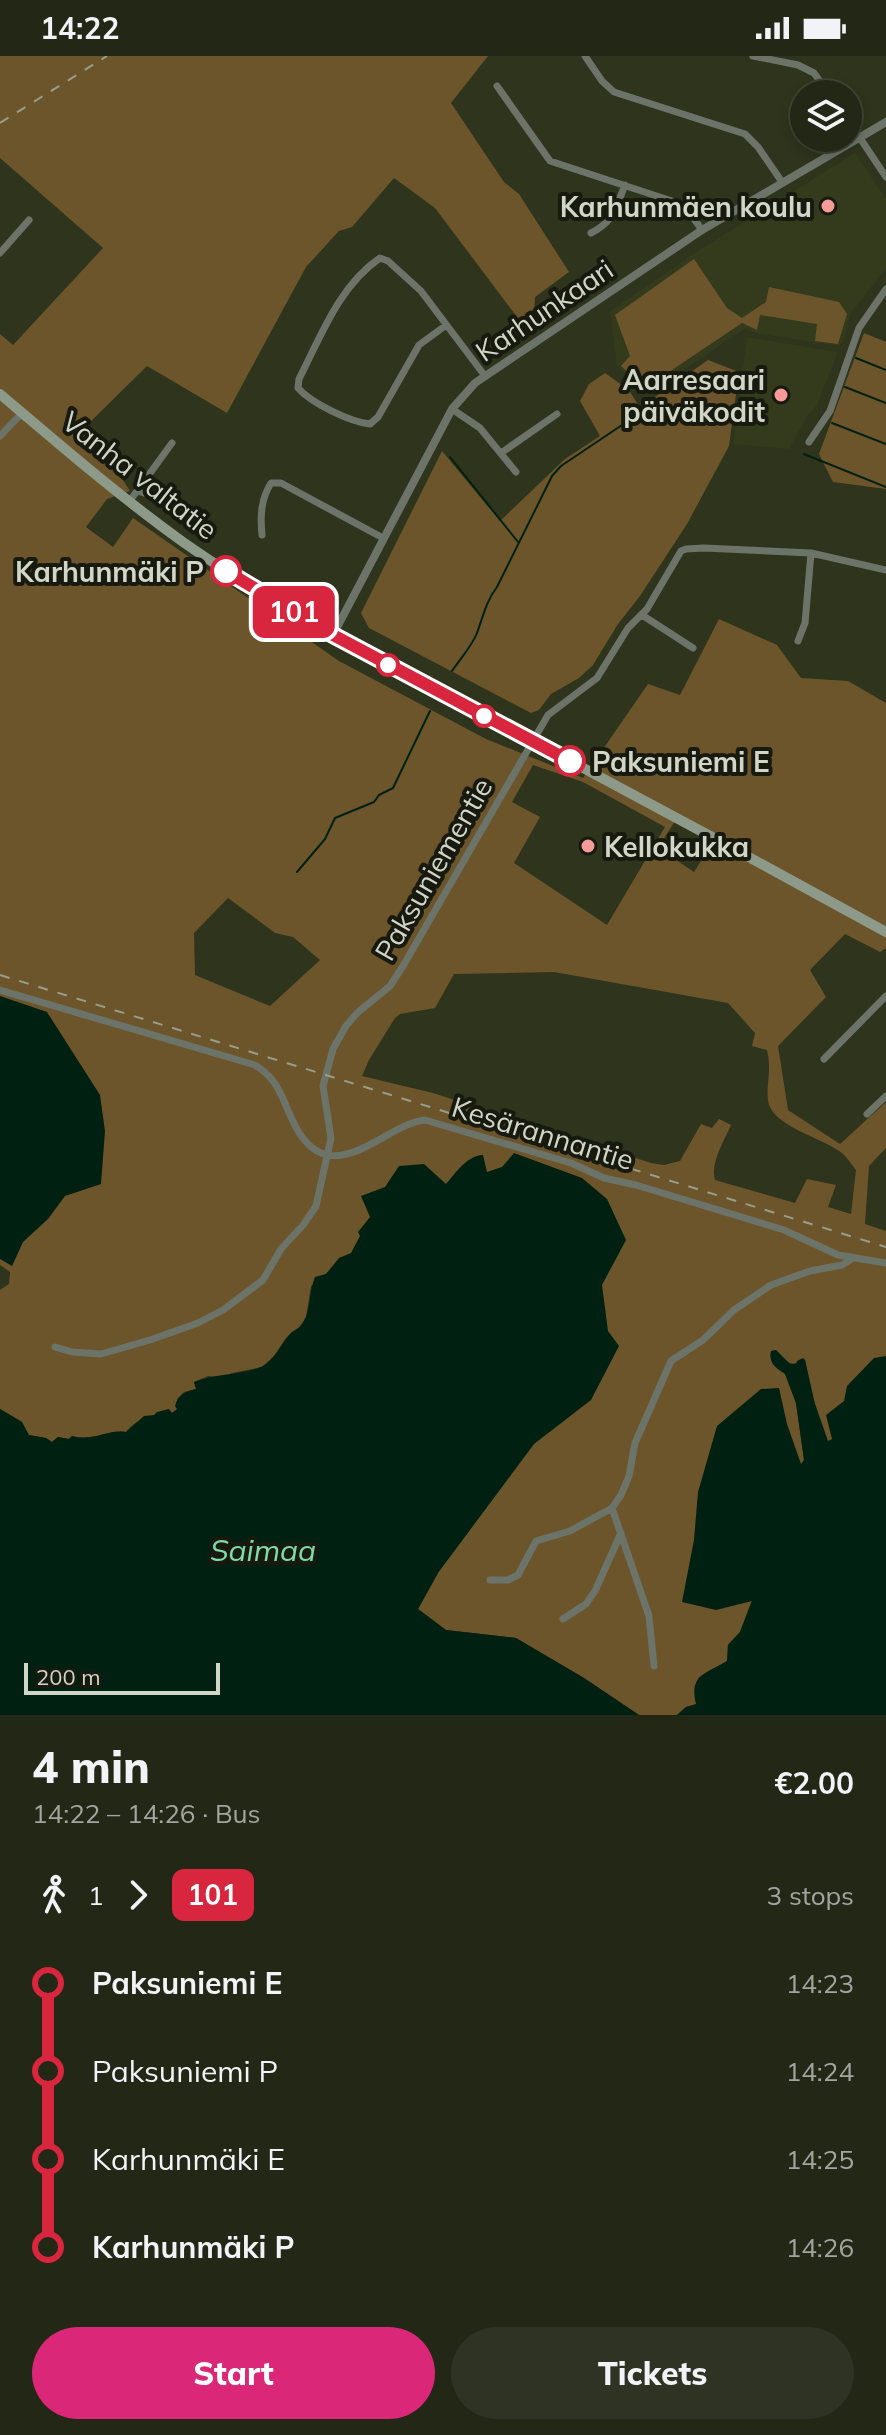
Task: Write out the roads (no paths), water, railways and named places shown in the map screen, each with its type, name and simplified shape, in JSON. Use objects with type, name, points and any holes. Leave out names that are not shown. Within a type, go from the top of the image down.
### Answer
[{"type":"main road","name":"Vanha valtatie","points":[[0,394],[129,502],[239,579],[333,635],[886,932]]},
{"type":"street","points":[[585,56],[602,81],[614,92],[745,134],[782,182]]},
{"type":"street","points":[[753,56],[798,65],[814,73],[819,80]]},
{"type":"street","points":[[497,86],[550,161],[684,205],[702,230]]},
{"type":"street","name":"Karhunkaari","points":[[862,134],[886,122]]},
{"type":"street","points":[[862,141],[886,177]]},
{"type":"street","name":"Karhunkaari","points":[[333,635],[452,409],[485,376],[702,230],[832,152]]},
{"type":"street","points":[[591,233],[612,218],[625,185]]},
{"type":"street","points":[[0,253],[29,220]]},
{"type":"street","points":[[445,326],[419,345],[378,417],[370,424],[358,423],[330,409],[298,388],[299,379],[339,301],[366,268],[380,258],[388,261],[421,291],[485,376]]},
{"type":"street","points":[[809,442],[830,411],[859,328],[886,289]]},
{"type":"street","points":[[452,409],[474,422],[516,472]]},
{"type":"street","points":[[0,436],[22,413]]},
{"type":"street","points":[[501,453],[557,414]]},
{"type":"street","points":[[129,502],[172,443]]},
{"type":"street","points":[[262,535],[264,493],[271,483],[281,483],[383,538]]},
{"type":"street","points":[[138,491],[180,505]]},
{"type":"street","name":"Paksuniementie","points":[[55,1347],[101,1354],[198,1323],[223,1310],[263,1280],[281,1249],[316,1206],[328,1154],[330,1126],[323,1086],[339,1038],[357,1013],[390,986],[403,966],[548,715],[597,678],[628,628],[642,615],[681,551],[811,553]]},
{"type":"street","points":[[798,641],[805,623],[811,553],[886,570]]},
{"type":"street","points":[[642,615],[693,648]]},
{"type":"street","points":[[0,990],[255,1065],[273,1079],[301,1136],[317,1150],[328,1154]]},
{"type":"street","points":[[824,1059],[886,996]]},
{"type":"street","points":[[867,1114],[886,1096]]},
{"type":"street","name":"Kesärannantie","points":[[328,1154],[357,1152],[403,1125],[425,1120],[571,1163],[604,1178],[784,1230],[821,1248],[853,1258],[886,1263]]},
{"type":"street","points":[[490,1580],[514,1578],[536,1541],[570,1531],[612,1508],[629,1476],[635,1443],[671,1361],[703,1340],[734,1310],[771,1285],[810,1271],[842,1265],[853,1258]]},
{"type":"street","points":[[612,1508],[649,1616],[654,1666]]},
{"type":"street","points":[[563,1619],[586,1604],[595,1591],[621,1533]]},
{"type":"water","points":[[0,996],[47,1012],[100,1095],[105,1131],[101,1184],[65,1196],[48,1219],[23,1242],[12,1266],[0,1259]]},
{"type":"water","name":"Saimaa","points":[[514,1153],[582,1178],[607,1199],[626,1240],[602,1285],[608,1331],[619,1346],[591,1400],[534,1444],[438,1573],[418,1609],[446,1630],[516,1638],[639,1715],[0,1715],[0,1409],[22,1422],[29,1435],[52,1442],[58,1437],[69,1439],[72,1436],[126,1432],[144,1416],[169,1409],[172,1413],[177,1409],[175,1406],[180,1396],[196,1389],[194,1382],[253,1370],[270,1360],[304,1321],[315,1277],[326,1274],[339,1258],[351,1253],[360,1236],[358,1232],[370,1217],[361,1196],[385,1187],[399,1166],[424,1164],[446,1184],[471,1158],[483,1155],[487,1172],[502,1167]]},
{"type":"water","points":[[776,1350],[790,1364],[796,1364],[803,1358],[805,1360],[814,1401],[828,1441],[832,1439],[826,1415],[844,1401],[847,1386],[874,1358],[886,1356],[886,1715],[677,1715],[686,1707],[696,1704],[695,1687],[701,1676],[727,1661],[728,1645],[740,1632],[752,1601],[716,1610],[682,1602],[694,1540],[698,1492],[717,1426],[761,1389],[779,1388],[801,1464],[804,1460],[796,1403],[785,1374],[771,1359],[771,1351]]},
{"type":"waterway","points":[[856,358],[886,370]]},
{"type":"waterway","points":[[845,387],[886,403]]},
{"type":"waterway","points":[[452,671],[475,638],[490,598],[552,476],[561,466],[633,420],[640,408]]},
{"type":"waterway","points":[[832,423],[886,444]]},
{"type":"waterway","points":[[804,454],[886,487]]},
{"type":"waterway","points":[[450,457],[518,542]]},
{"type":"waterway","points":[[297,872],[325,839],[335,818],[374,802],[379,795],[393,788],[430,711]]},
{"type":"railway","points":[[0,123],[107,56]]},
{"type":"railway","points":[[0,975],[886,1247]]},
{"type":"place","name":"Karhunmäen koulu","points":[[828,206]]},
{"type":"place","name":"Aarresaari päiväkodit","points":[[781,395]]},
{"type":"place","name":"Karhunmäki P","points":[[226,571]]},
{"type":"place","name":"Paksuniemi E","points":[[570,761]]},
{"type":"place","name":"Kellokukka","points":[[588,846]]}]
